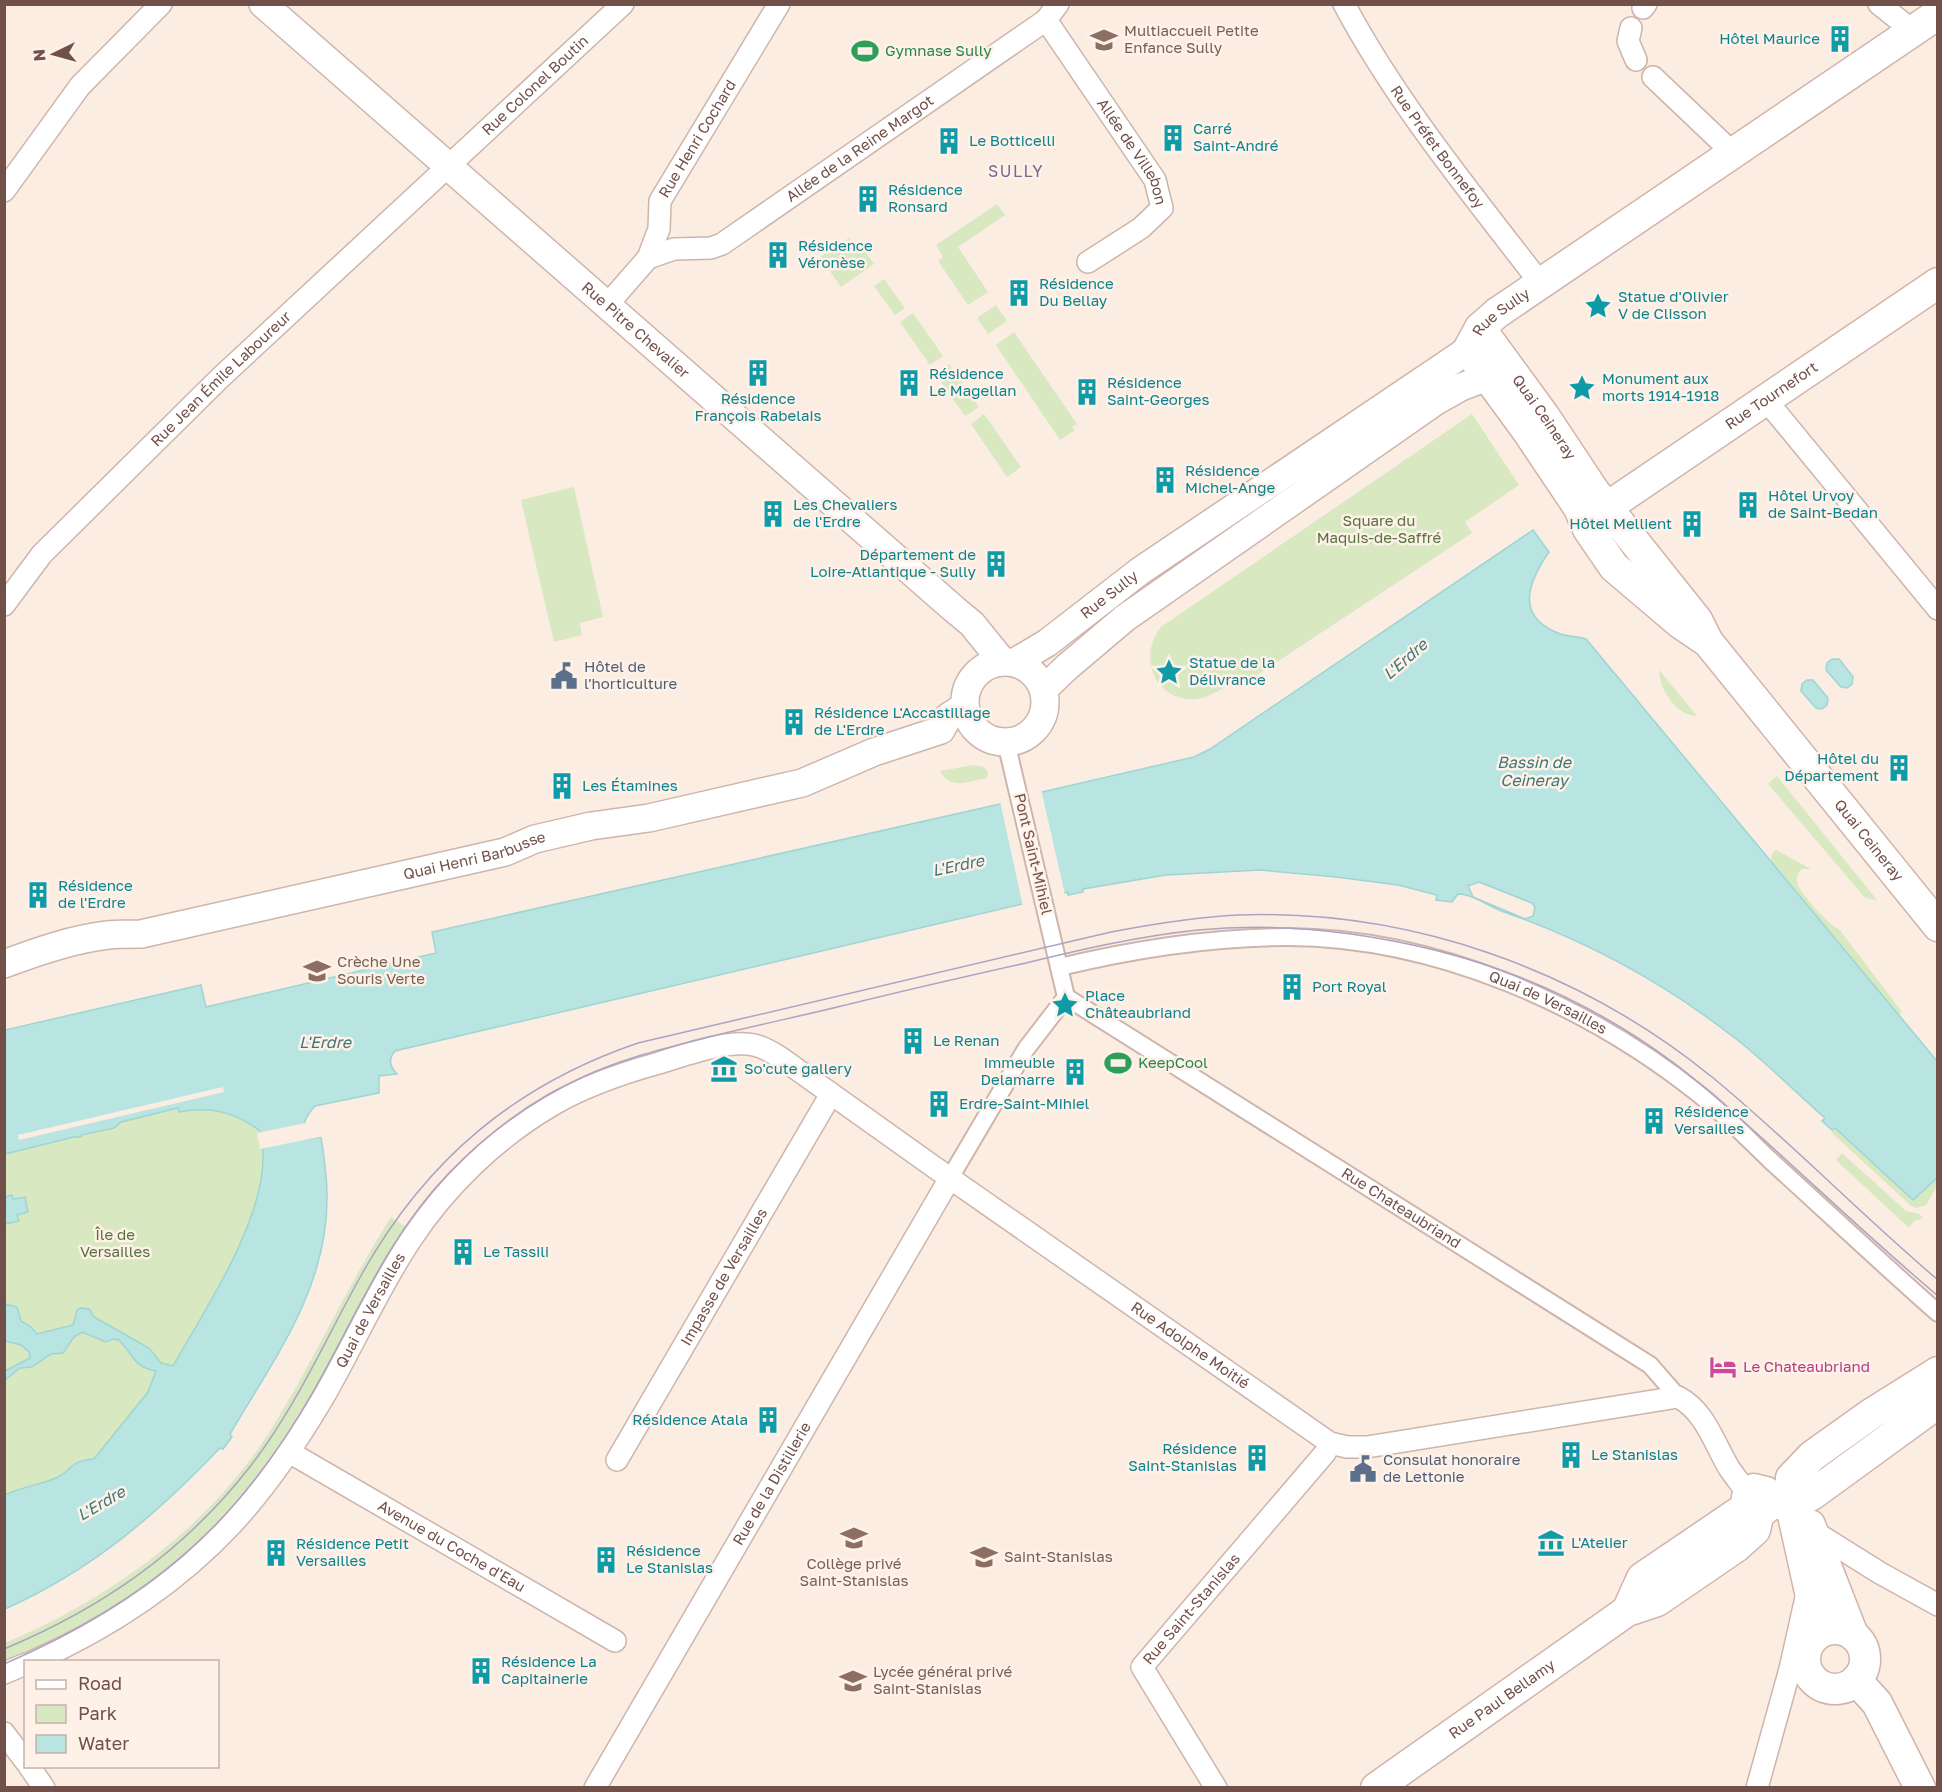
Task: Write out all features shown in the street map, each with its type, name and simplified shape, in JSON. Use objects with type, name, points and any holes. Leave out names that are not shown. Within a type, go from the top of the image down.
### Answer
[{"type":"main road","name":"Rue Sully","points":[[1474,339],[1497,313],[1938,14]]},
{"type":"main road","name":"Rue Tournefort","points":[[1592,508],[1766,399],[1938,284]]},
{"type":"main road","name":"Quai Ceineray","points":[[1474,339],[1487,377],[1592,508],[1697,620],[1708,642],[1938,926]]},
{"type":"main road","name":"Quai Ceineray","points":[[1474,339],[1545,417],[1592,508]]},
{"type":"main road","name":"Rue Paul Bellamy","points":[[1376,1788],[1627,1611],[1657,1601],[1736,1547],[1755,1530],[1762,1502],[1791,1478],[1812,1456],[1871,1414],[1938,1372]]},
{"type":"main road","points":[[1762,1502],[1813,1494],[1938,1403]]},
{"type":"main road","points":[[1762,1502],[1814,1531],[1853,1635]]},
{"type":"main road","points":[[1762,1502],[1809,1586],[1819,1634]]},
{"type":"main road","points":[[1832,1629],[1840,1629],[1853,1635],[1859,1641],[1865,1657],[1861,1673],[1850,1685],[1835,1689],[1820,1685],[1798,1664],[1808,1645],[1819,1634],[1832,1629]]},
{"type":"main road","points":[[1856,1680],[1877,1703],[1920,1788]]},
{"type":"street","points":[[4,191],[80,86],[161,4]]},
{"type":"street","name":"Rue Pitre Chevalier","points":[[263,4],[972,624],[1008,662]]},
{"type":"street","name":"Rue Colonel Boutin","points":[[448,165],[623,4]]},
{"type":"street","name":"Rue Henri Cochard","points":[[607,305],[648,258],[659,229],[660,201],[779,4]]},
{"type":"street","name":"Rue Préfet Bonnefoy","points":[[1344,4],[1391,82],[1465,186],[1541,284]]},
{"type":"street","points":[[1879,4],[1913,31]]},
{"type":"street","name":"Allée de la Reine Margot","points":[[648,258],[674,249],[711,248],[722,244],[1052,12]]},
{"type":"street","name":"Allée de Villebon","points":[[1052,12],[1155,180],[1162,208],[1141,228],[1088,262]]},
{"type":"street","points":[[1631,28],[1628,41],[1636,60]]},
{"type":"street","points":[[1653,77],[1733,153]]},
{"type":"street","name":"Rue Jean Émile Laboureur","points":[[4,604],[42,554],[220,378],[448,165]]},
{"type":"street","name":"Rue Sully","points":[[1008,662],[1047,643],[1140,571],[1474,339]]},
{"type":"street","name":"Rue Sully","points":[[1044,689],[1125,618],[1436,401],[1461,387],[1487,377]]},
{"type":"street","points":[[1766,399],[1938,609]]},
{"type":"street","points":[[940,730],[954,738],[1019,740],[1040,722],[1045,708],[1044,689],[1033,672],[1008,662],[983,668],[967,688],[965,706],[971,722],[994,739]]},
{"type":"street","name":"Quai Henri Barbusse","points":[[4,964],[42,950],[108,935],[141,934],[505,852],[535,839],[591,826],[649,818],[802,783],[874,752],[940,730],[948,717],[965,706]]},
{"type":"street","name":"Pont Saint-Mihiel","points":[[994,739],[1014,771],[1066,996]]},
{"type":"street","name":"Quai de Versailles","points":[[1060,967],[1113,954],[1186,942],[1292,937],[1348,942],[1448,962],[1552,1001],[1604,1028],[1701,1096],[1938,1313]]},
{"type":"street","points":[[950,1178],[1026,1049],[1066,996]]},
{"type":"street","name":"Rue Chateaubriand","points":[[1066,996],[1650,1365],[1678,1396],[1691,1404],[1716,1442],[1742,1460],[1752,1474],[1762,1502]]},
{"type":"street","name":"Quai de Versailles","points":[[37,1660],[66,1647],[112,1621],[160,1588],[199,1557],[233,1523],[289,1452],[323,1397],[410,1239],[475,1163],[513,1132],[553,1105],[592,1085],[694,1053],[741,1043],[761,1047]]},
{"type":"street","name":"Rue Adolphe Moitié","points":[[761,1047],[781,1058],[1330,1443],[1347,1447],[1367,1446],[1678,1396]]},
{"type":"street","name":"Impasse de Versailles","points":[[617,1460],[831,1094]]},
{"type":"street","name":"Rue de la Distillerie","points":[[595,1788],[950,1178]]},
{"type":"street","name":"Rue Saint-Stanislas","points":[[1216,1788],[1142,1667],[1325,1453],[1330,1443]]},
{"type":"street","name":"Avenue du Coche d'Eau","points":[[289,1452],[615,1641]]},
{"type":"street","points":[[1814,1531],[1872,1568],[1938,1605]]},
{"type":"street","points":[[1757,1788],[1798,1664],[1809,1586]]},
{"type":"street","points":[[4,1673],[24,1665]]},
{"type":"street","points":[[4,1733],[24,1759]]},
{"type":"street","points":[[30,1768],[44,1788]]},
{"type":"green space","points":[[997,204],[1005,215],[958,247],[988,292],[968,305],[938,261],[943,257],[936,245]]},
{"type":"green space","points":[[849,238],[855,247],[859,249],[862,247],[874,264],[841,287],[820,257]]},
{"type":"green space","points":[[884,279],[905,308],[895,315],[874,286]]},
{"type":"green space","points":[[996,305],[1007,321],[988,334],[977,318]]},
{"type":"green space","points":[[913,313],[943,356],[930,365],[900,322]]},
{"type":"green space","points":[[1014,332],[1077,424],[1072,427],[1075,430],[1060,440],[996,345]]},
{"type":"green space","points":[[949,364],[979,407],[965,416],[935,373]]},
{"type":"green space","points":[[984,414],[1021,467],[1007,477],[971,424]]},
{"type":"green space","name":"Square du Maquis-de-Saffré","points":[[1472,414],[1519,485],[1465,522],[1472,533],[1248,681],[1243,674],[1215,693],[1197,699],[1170,694],[1161,686],[1154,676],[1151,651],[1154,639],[1161,627]]},
{"type":"green space","points":[[574,487],[603,617],[580,623],[582,635],[554,642],[521,500]]},
{"type":"green space","points":[[1659,670],[1697,716],[1683,711],[1670,700],[1662,685]]},
{"type":"green space","points":[[974,765],[984,767],[988,772],[987,778],[955,783],[944,777],[940,771]]},
{"type":"green space","points":[[1777,776],[1877,900],[1866,898],[1861,893],[1768,784]]},
{"type":"green space","points":[[1776,850],[1811,869],[1802,869],[1798,873],[1799,887],[1822,916],[1839,929],[1902,1012],[1899,1015],[1771,860],[1772,853]]},
{"type":"green space","name":"Île de Versailles","points":[[179,1108],[180,1112],[212,1110],[222,1112],[251,1124],[260,1131],[263,1155],[260,1184],[243,1238],[230,1266],[173,1366],[156,1371],[149,1392],[94,1459],[75,1464],[56,1478],[5,1495],[5,1154],[114,1128],[121,1122]]},
{"type":"green space","points":[[1835,1128],[1913,1200],[1937,1178],[1937,1186],[1926,1205],[1916,1208],[1910,1205],[1833,1134],[1832,1130]]},
{"type":"green space","points":[[1842,1153],[1906,1211],[1919,1214],[1923,1218],[1914,1221],[1909,1228],[1836,1160]]},
{"type":"green space","points":[[391,1217],[409,1229],[326,1377],[245,1500],[151,1589],[5,1668],[5,1643],[82,1605],[118,1582],[154,1557],[217,1499],[270,1431]]},
{"type":"water","points":[[1533,530],[1549,552],[1531,586],[1531,608],[1536,617],[1544,626],[1558,633],[1586,639],[1937,1061],[1937,1178],[1913,1200],[1835,1128],[1832,1130],[1822,1121],[1825,1118],[1759,1058],[1682,1000],[1595,950],[1469,896],[1458,894],[1452,902],[1436,900],[1437,895],[1398,885],[1260,870],[1166,875],[1083,889],[1083,892],[1068,895],[1068,892],[395,1051],[391,1057],[391,1063],[397,1074],[379,1076],[379,1093],[315,1106],[306,1118],[304,1125],[306,1139],[321,1137],[326,1174],[325,1230],[318,1261],[295,1321],[230,1434],[232,1437],[223,1449],[220,1448],[146,1519],[121,1539],[66,1577],[5,1609],[5,1495],[56,1478],[75,1464],[94,1459],[148,1392],[156,1371],[138,1364],[119,1340],[113,1339],[106,1342],[82,1332],[74,1337],[63,1353],[51,1354],[32,1367],[20,1368],[5,1380],[5,1371],[30,1358],[29,1352],[21,1345],[5,1341],[5,1304],[17,1307],[21,1321],[37,1334],[73,1325],[77,1310],[89,1309],[94,1317],[149,1348],[161,1363],[173,1366],[230,1266],[243,1238],[260,1184],[263,1149],[260,1131],[241,1119],[212,1110],[179,1112],[178,1108],[121,1122],[114,1128],[81,1135],[81,1137],[5,1154],[5,1030],[201,985],[206,1007],[436,953],[432,932],[1000,804],[1194,757],[1210,749]],"holes":[[[1479,882],[1532,903],[1535,907],[1533,916],[1525,919],[1473,897],[1468,886]]]},
{"type":"water","points":[[1832,659],[1839,659],[1853,677],[1852,684],[1847,688],[1841,687],[1826,670],[1827,663]]},
{"type":"water","points":[[1807,680],[1813,680],[1828,698],[1827,705],[1822,709],[1816,708],[1801,691],[1802,684]]},
{"type":"water","points":[[12,1195],[13,1199],[25,1197],[28,1212],[17,1215],[19,1221],[5,1224],[5,1197]]},
{"type":"pier","points":[[1041,789],[1065,895],[1023,907],[1000,801]]},
{"type":"pier","points":[[223,1087],[224,1092],[19,1140],[18,1135]]},
{"type":"pier","points":[[306,1123],[308,1136],[321,1134],[324,1136],[260,1149],[257,1133]]},
{"type":"tram line","points":[[4,1649],[74,1615],[138,1575],[197,1526],[224,1498],[249,1468],[281,1421],[388,1231],[416,1194],[446,1161],[478,1131],[514,1104],[593,1060],[638,1043],[1111,932],[1174,921],[1222,916],[1302,916],[1366,923],[1428,935],[1490,953],[1549,977],[1606,1005],[1661,1039],[1712,1077],[1938,1280]]},
{"type":"tram line","points":[[4,1664],[102,1615],[184,1555],[220,1520],[253,1482],[285,1438],[314,1390],[375,1276],[428,1196],[450,1172],[496,1131],[546,1096],[599,1070],[666,1048],[1133,939],[1198,930],[1255,927],[1294,928],[1351,934],[1439,951],[1480,963],[1560,995],[1599,1014],[1637,1037],[1687,1073],[1938,1296]]},
{"type":"place","name":"Hôtel Maurice","points":[[1840,39]]},
{"type":"place","name":"Multiaccueil Petite Enfance Sully","points":[[1104,40]]},
{"type":"place","name":"Gymnase Sully","points":[[865,51]]},
{"type":"place","name":"Carré Saint-André","points":[[1173,138]]},
{"type":"place","name":"Le Botticelli","points":[[949,141]]},
{"type":"place","name":"Résidence Ronsard","points":[[868,199]]},
{"type":"place","name":"Résidence Véronèse","points":[[778,255]]},
{"type":"place","name":"Résidence Du Bellay","points":[[1019,293]]},
{"type":"place","name":"Statue d'Olivier V de Clisson","points":[[1598,306]]},
{"type":"place","name":"Résidence François Rabelais","points":[[758,373]]},
{"type":"place","name":"Résidence Le Magellan","points":[[909,383]]},
{"type":"place","name":"Monument aux morts 1914-1918","points":[[1582,388]]},
{"type":"place","name":"Résidence Saint-Georges","points":[[1087,392]]},
{"type":"place","name":"Résidence Michel-Ange","points":[[1165,480]]},
{"type":"place","name":"Hôtel Urvoy de Saint-Bedan","points":[[1748,505]]},
{"type":"place","name":"Les Chevaliers de l'Erdre","points":[[773,514]]},
{"type":"place","name":"Hôtel Mellient","points":[[1692,524]]},
{"type":"place","name":"Département de Loire-Atlantique - Sully","points":[[996,564]]},
{"type":"place","name":"Statue de la Délivrance","points":[[1169,672]]},
{"type":"place","name":"Hôtel de l'horticulture","points":[[564,676]]},
{"type":"place","name":"Résidence L'Accastillage de L'Erdre","points":[[794,722]]},
{"type":"place","name":"Hôtel du Département","points":[[1899,768]]},
{"type":"place","name":"Les Étamines","points":[[562,786]]},
{"type":"place","name":"Résidence de l'Erdre","points":[[38,895]]},
{"type":"place","name":"Crèche Une Souris Verte","points":[[317,971]]},
{"type":"place","name":"Port Royal","points":[[1292,987]]},
{"type":"place","name":"Place Châteaubriand","points":[[1065,1005]]},
{"type":"place","name":"Le Renan","points":[[913,1041]]},
{"type":"place","name":"KeepCool","points":[[1118,1063]]},
{"type":"place","name":"So'cute gallery","points":[[724,1069]]},
{"type":"place","name":"Immeuble Delamarre","points":[[1075,1072]]},
{"type":"place","name":"Erdre-Saint-Mihiel","points":[[939,1104]]},
{"type":"place","name":"Résidence Versailles","points":[[1654,1121]]},
{"type":"place","name":"Le Tassili","points":[[463,1252]]},
{"type":"place","name":"Le Chateaubriand","points":[[1723,1367]]},
{"type":"place","name":"Résidence Atala","points":[[768,1420]]},
{"type":"place","name":"Le Stanislas","points":[[1571,1455]]},
{"type":"place","name":"Résidence Saint-Stanislas","points":[[1257,1458]]},
{"type":"place","name":"Consulat honoraire de Lettonie","points":[[1363,1469]]},
{"type":"place","name":"Collège privé Saint-Stanislas","points":[[854,1538]]},
{"type":"place","name":"L'Atelier","points":[[1551,1543]]},
{"type":"place","name":"Résidence Petit Versailles","points":[[276,1553]]},
{"type":"place","name":"Saint-Stanislas","points":[[984,1557]]},
{"type":"place","name":"Résidence Le Stanislas","points":[[606,1560]]},
{"type":"place","name":"Résidence La Capitainerie","points":[[481,1671]]},
{"type":"place","name":"Lycée général privé Saint-Stanislas","points":[[853,1681]]},
{"type":"district","name":"SULLY","points":[[1016,171]]},
{"type":"water label","name":"L'Erdre","points":[[1405,659]]},
{"type":"water label","name":"Bassin de Ceineray","points":[[1534,771]]},
{"type":"water label","name":"L'Erdre","points":[[958,865]]},
{"type":"water label","name":"L'Erdre","points":[[325,1042]]},
{"type":"water label","name":"L'Erdre","points":[[101,1503]]}]
